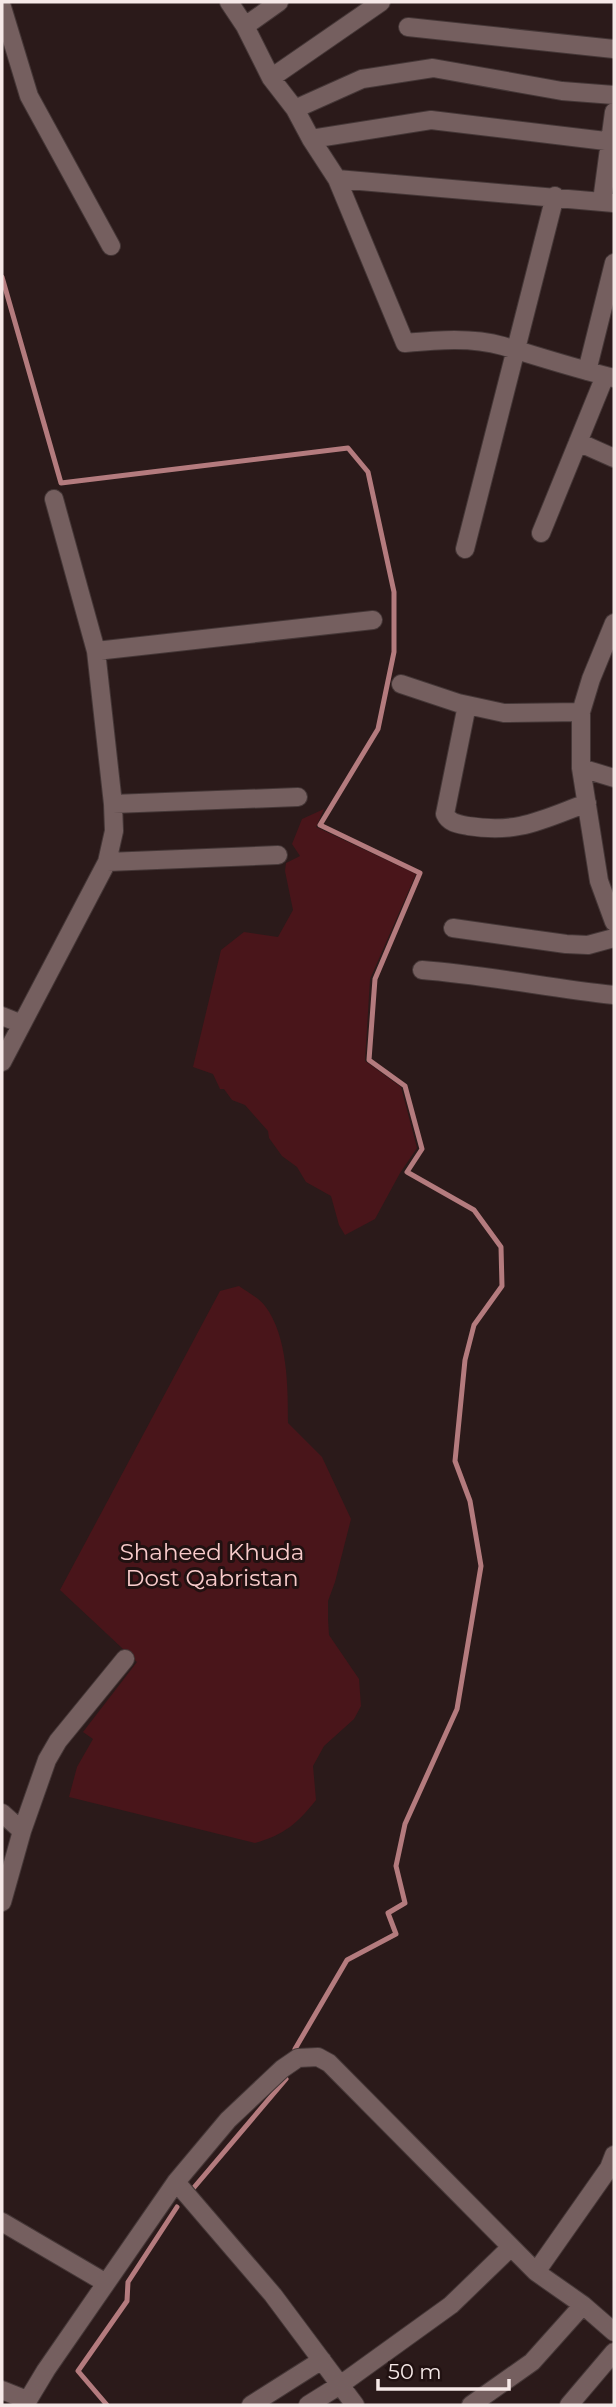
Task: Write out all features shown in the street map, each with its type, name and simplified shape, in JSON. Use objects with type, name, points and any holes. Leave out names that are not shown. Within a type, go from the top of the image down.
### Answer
[{"type":"street","points":[[229,2],[245,26],[271,78],[295,109],[337,179],[405,343],[441,339],[502,345],[602,375]]},
{"type":"street","points":[[245,26],[279,2]]},
{"type":"street","points":[[271,78],[381,2]]},
{"type":"street","points":[[2,7],[29,96],[111,246]]},
{"type":"street","points":[[408,27],[614,49]]},
{"type":"street","points":[[295,109],[362,79],[433,68],[562,91],[614,95]]},
{"type":"street","points":[[337,179],[608,202],[614,112]]},
{"type":"street","points":[[311,139],[431,120],[612,142]]},
{"type":"street","points":[[465,549],[555,196]]},
{"type":"street","points":[[541,533],[602,375],[614,263]]},
{"type":"street","points":[[578,442],[614,458]]},
{"type":"street","points":[[2,1062],[107,862],[114,831],[96,651],[54,499]]},
{"type":"street","points":[[96,651],[373,620]]},
{"type":"street","points":[[614,623],[590,679],[581,712],[581,768],[599,881],[614,922]]},
{"type":"street","points":[[401,684],[467,705],[504,713],[581,712]]},
{"type":"street","points":[[467,705],[445,814],[448,820],[489,829],[521,827],[587,803]]},
{"type":"street","points":[[581,768],[614,778]]},
{"type":"street","points":[[113,804],[298,797]]},
{"type":"street","points":[[107,862],[278,855]]},
{"type":"street","points":[[453,928],[566,944],[588,945],[614,938]]},
{"type":"street","points":[[422,970],[470,974],[614,995]]},
{"type":"street","points":[[2,1016],[22,1024]]},
{"type":"street","points":[[2,1902],[22,1831],[47,1760],[58,1741],[125,1659]]},
{"type":"street","points":[[2,1813],[22,1831]]},
{"type":"street","points":[[2,2390],[26,2402],[176,2182],[228,2120],[282,2069],[298,2058],[318,2057],[329,2063],[536,2272],[583,2305],[614,2332]]},
{"type":"street","points":[[536,2272],[609,2168],[614,2155]]},
{"type":"street","points":[[176,2182],[273,2295],[355,2405]]},
{"type":"street","points":[[2,2222],[106,2283]]},
{"type":"street","points":[[308,2405],[451,2305],[512,2247]]},
{"type":"street","points":[[471,2405],[532,2362],[583,2305]]},
{"type":"street","points":[[569,2405],[614,2352]]},
{"type":"street","points":[[251,2405],[322,2360]]},
{"type":"green space","points":[[324,809],[316,827],[416,874],[370,979],[365,1061],[401,1087],[417,1148],[375,1219],[345,1235],[339,1225],[331,1196],[306,1182],[297,1167],[282,1156],[269,1138],[268,1131],[245,1105],[232,1100],[224,1089],[220,1089],[213,1074],[193,1067],[221,950],[244,932],[278,937],[293,910],[285,871],[286,863],[300,856],[292,844],[302,819]]},
{"type":"green space","name":"Shaheed Khuda Dost Qabristan","points":[[239,1286],[262,1303],[273,1318],[285,1363],[288,1423],[322,1457],[351,1519],[328,1601],[328,1619],[329,1635],[359,1679],[361,1706],[354,1719],[324,1746],[313,1766],[316,1800],[290,1827],[255,1843],[69,1797],[77,1767],[93,1739],[83,1732],[137,1662],[60,1590],[220,1291]]},
{"type":"waterway","points":[[2,277],[61,483],[348,448],[368,472],[394,592],[394,652],[378,729],[320,825],[420,873],[375,979],[369,1060],[405,1086],[422,1149],[407,1172],[474,1210],[501,1247],[502,1286],[474,1325],[465,1360],[455,1461],[470,1501],[481,1566],[457,1709],[405,1824],[396,1866],[405,1903],[388,1913],[396,1934],[347,1960],[295,2049]]},
{"type":"waterway","points":[[191,2191],[286,2079]]},
{"type":"waterway","points":[[107,2405],[78,2371],[127,2301],[128,2282],[177,2207]]}]
